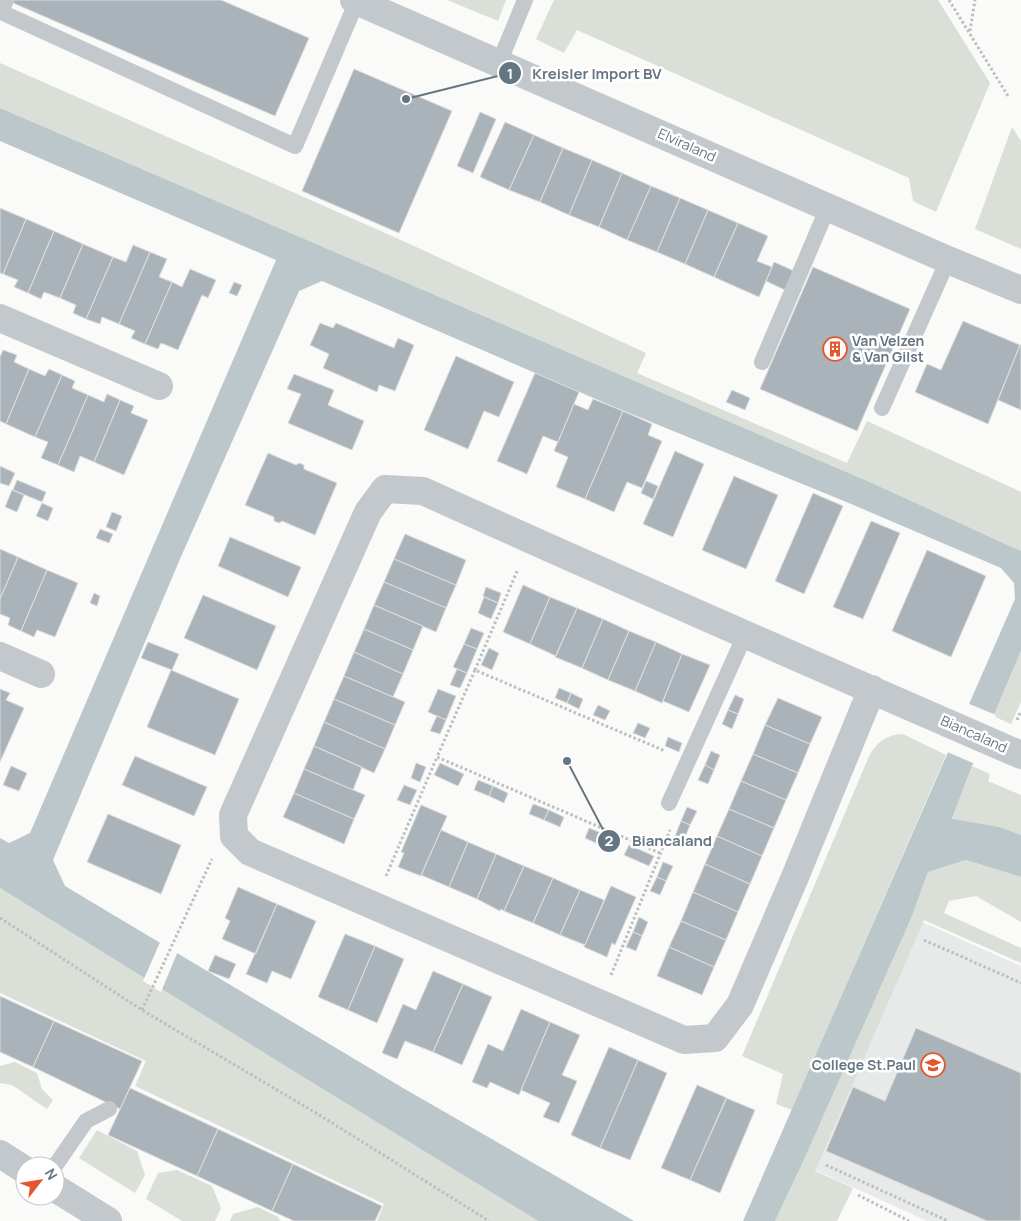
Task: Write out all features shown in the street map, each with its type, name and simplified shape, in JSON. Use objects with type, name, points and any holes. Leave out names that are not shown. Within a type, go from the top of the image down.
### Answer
[{"type":"street","name":"Elviraland","points":[[355,1],[948,260],[1021,290]]},
{"type":"street","points":[[0,318],[159,386]]},
{"type":"street","name":"Biancaland","points":[[234,836],[233,815],[368,512],[385,489],[423,491],[530,540],[1011,751]]},
{"type":"street","points":[[0,656],[41,674]]},
{"type":"street","points":[[234,836],[250,852],[684,1040],[715,1038],[740,1005],[872,689]]},
{"type":"street","points":[[0,1154],[15,1164]]},
{"type":"street","points":[[65,1194],[108,1221]]},
{"type":"lane","points":[[6,0],[1,12],[294,146],[355,1]]},
{"type":"lane","points":[[499,63],[525,0]]},
{"type":"lane","points":[[762,362],[828,207]]},
{"type":"lane","points":[[882,408],[948,260]]},
{"type":"lane","points":[[669,803],[745,635]]},
{"type":"lane","points":[[62,1156],[86,1121],[110,1109]]},
{"type":"path","points":[[949,0],[1008,96]]},
{"type":"path","points":[[970,32],[976,0]]},
{"type":"path","points":[[373,906],[530,540]]},
{"type":"path","points":[[475,670],[688,760]]},
{"type":"path","points":[[437,757],[660,853],[599,1004]]},
{"type":"path","points":[[142,1010],[218,847],[234,836]]},
{"type":"path","points":[[0,918],[142,1010],[321,1116],[489,1221]]},
{"type":"path","points":[[924,940],[1021,983]]},
{"type":"path","points":[[826,1166],[948,1221]]},
{"type":"path","points":[[858,1195],[909,1221]]},
{"type":"shaded area","points":[[447,0],[506,0],[498,21]]},
{"type":"shaded area","points":[[554,0],[938,0],[990,83],[936,212],[913,201],[909,178],[577,30],[564,53],[536,39]]},
{"type":"shaded area","points":[[0,63],[401,240],[646,353],[637,373],[847,463],[867,421],[1021,492],[1021,551],[872,483],[0,108]]},
{"type":"shaded area","points":[[0,108],[872,483],[1021,551],[1021,651],[972,766],[952,819],[1000,827],[1021,835],[1021,877],[966,860],[928,872],[912,916],[775,1221],[743,1221],[1015,599],[1014,583],[1001,568],[605,403],[322,281],[299,291],[180,559],[53,860],[65,886],[403,1088],[634,1221],[538,1221],[0,888],[0,838],[9,843],[30,833],[276,260],[0,141]]},
{"type":"shaded area","points":[[1012,127],[1021,141],[1021,249],[975,229]]},
{"type":"shaded area","points":[[1021,651],[1021,702],[1011,724],[993,716]]},
{"type":"shaded area","points":[[903,734],[946,755],[792,1110],[776,1104],[783,1074],[742,1056],[870,754],[884,740]]},
{"type":"shaded area","points":[[972,766],[990,774],[988,781],[1021,795],[1021,835],[1000,827],[952,820]]},
{"type":"shaded area","points":[[966,860],[1021,877],[1021,922],[976,896],[949,901],[944,913],[1021,948],[1021,963],[924,920],[815,1171],[853,1188],[837,1221],[775,1221],[912,916],[928,872]]},
{"type":"shaded area","points":[[0,888],[538,1221],[377,1221],[384,1204],[135,1086],[146,1061],[0,993]]},
{"type":"shaded area","name":"College St.Paul","points":[[911,917],[1021,966],[1021,1221],[927,1221],[802,1164]]},
{"type":"shaded area","points":[[15,1062],[37,1073],[42,1089],[53,1100],[47,1109],[12,1085],[0,1083],[0,1066]]},
{"type":"shaded area","points":[[97,1130],[137,1151],[145,1175],[135,1193],[79,1158]]},
{"type":"shaded area","points":[[177,1170],[212,1186],[221,1208],[215,1221],[182,1221],[146,1199],[158,1173]]},
{"type":"shaded area","points":[[258,1207],[278,1217],[280,1221],[230,1221],[233,1214]]},
{"type":"pier","points":[[967,703],[996,715],[975,764],[945,751]]},
{"type":"pier","points":[[161,940],[178,951],[161,992],[143,981]]},
{"type":"building","points":[[14,0],[221,0],[309,38],[275,116],[13,3]]},
{"type":"building","points":[[354,69],[452,111],[399,233],[302,191]]},
{"type":"building","points":[[480,112],[496,119],[473,173],[457,166]]},
{"type":"building","points":[[505,122],[534,135],[509,190],[480,177]]},
{"type":"building","points":[[534,135],[563,148],[540,202],[509,190]]},
{"type":"building","points":[[563,148],[592,160],[569,215],[540,202]]},
{"type":"building","points":[[592,160],[622,173],[599,227],[569,215]]},
{"type":"building","points":[[622,173],[651,186],[627,240],[599,227]]},
{"type":"building","points":[[651,186],[680,198],[657,252],[627,240]]},
{"type":"building","points":[[680,198],[708,210],[685,264],[657,252]]},
{"type":"building","points":[[0,208],[26,219],[3,274],[0,273]]},
{"type":"building","points":[[708,210],[738,223],[714,277],[685,264]]},
{"type":"building","points":[[26,219],[54,231],[28,293],[14,287],[18,280],[3,274]]},
{"type":"building","points":[[738,223],[768,236],[757,261],[772,267],[759,297],[714,277]]},
{"type":"building","points":[[54,231],[83,244],[60,298],[44,292],[41,299],[28,293]]},
{"type":"building","points":[[83,244],[113,257],[86,319],[73,313],[76,305],[60,298]]},
{"type":"building","points":[[133,245],[150,252],[119,324],[102,317],[100,324],[86,319],[113,257],[126,262]]},
{"type":"building","points":[[150,252],[167,259],[159,277],[172,282],[145,344],[131,338],[135,331],[119,324]]},
{"type":"building","points":[[774,262],[794,271],[785,290],[766,281]]},
{"type":"building","name":"Van Velzen & Van Gilst","points":[[813,267],[910,309],[857,431],[760,389]]},
{"type":"building","points":[[190,269],[216,280],[208,298],[202,295],[178,350],[161,343],[158,349],[145,344],[172,282],[182,287]]},
{"type":"building","points":[[234,282],[242,285],[237,296],[229,293]]},
{"type":"building","points":[[963,321],[1020,345],[988,424],[915,392],[927,364],[941,370]]},
{"type":"building","points":[[320,323],[333,328],[336,323],[394,348],[398,338],[414,345],[395,391],[379,385],[377,392],[323,368],[329,354],[310,345]]},
{"type":"building","points":[[1021,345],[1021,410],[998,400]]},
{"type":"building","points":[[3,350],[17,355],[14,362],[29,369],[6,424],[0,421],[0,357]]},
{"type":"building","points":[[456,356],[514,382],[499,417],[484,411],[468,449],[424,430]]},
{"type":"building","points":[[29,369],[45,376],[49,369],[62,375],[35,437],[6,424]]},
{"type":"building","points":[[535,373],[579,392],[558,442],[543,436],[527,474],[497,461]]},
{"type":"building","points":[[294,374],[334,390],[328,405],[364,421],[352,450],[288,423],[301,394],[287,389]]},
{"type":"building","points":[[62,375],[75,381],[72,388],[88,395],[58,465],[41,458],[48,442],[35,437]]},
{"type":"building","points":[[732,390],[750,398],[745,410],[726,402]]},
{"type":"building","points":[[107,394],[120,400],[94,462],[80,456],[74,472],[58,465],[88,395],[104,402]]},
{"type":"building","points":[[593,399],[623,411],[585,499],[556,487],[568,457],[554,451],[574,404],[588,410]]},
{"type":"building","points":[[120,400],[134,406],[131,413],[148,420],[124,475],[94,462]]},
{"type":"building","points":[[623,411],[652,424],[648,435],[662,441],[642,488],[627,482],[614,512],[585,499]]},
{"type":"building","points":[[675,451],[704,464],[673,537],[643,524]]},
{"type":"building","points":[[268,453],[296,465],[299,463],[304,465],[304,469],[337,483],[315,535],[282,521],[279,523],[274,521],[274,517],[245,505]]},
{"type":"building","points":[[0,466],[15,473],[9,486],[0,483]]},
{"type":"building","points":[[734,476],[778,495],[746,569],[702,550]]},
{"type":"building","points":[[17,480],[46,492],[42,502],[13,490]]},
{"type":"building","points":[[646,481],[658,486],[653,499],[641,493]]},
{"type":"building","points":[[12,490],[24,495],[17,512],[5,507]]},
{"type":"building","points":[[813,493],[843,506],[804,594],[775,581]]},
{"type":"building","points":[[42,503],[53,508],[48,521],[36,516]]},
{"type":"building","points":[[112,512],[122,516],[116,531],[106,527]]},
{"type":"building","points":[[871,521],[900,533],[863,619],[833,607]]},
{"type":"building","points":[[100,529],[113,534],[109,543],[96,538]]},
{"type":"building","points":[[405,534],[466,560],[456,585],[394,559]]},
{"type":"building","points":[[230,537],[301,567],[288,597],[218,566]]},
{"type":"building","points":[[0,549],[18,557],[0,599]]},
{"type":"building","points":[[927,550],[986,576],[951,657],[892,631]]},
{"type":"building","points":[[18,557],[47,570],[21,631],[8,625],[10,618],[0,614],[0,599]]},
{"type":"building","points":[[394,559],[456,585],[446,608],[384,582]]},
{"type":"building","points":[[47,570],[78,583],[55,637],[37,630],[34,637],[21,631]]},
{"type":"building","points":[[384,582],[446,608],[436,632],[374,605]]},
{"type":"building","points":[[523,585],[550,597],[530,644],[503,632]]},
{"type":"building","points":[[486,587],[501,593],[498,603],[483,596]]},
{"type":"building","points":[[94,593],[100,596],[97,606],[90,603]]},
{"type":"building","points":[[203,595],[276,626],[257,670],[184,638]]},
{"type":"building","points":[[484,597],[498,603],[491,619],[478,613]]},
{"type":"building","points":[[550,597],[577,608],[556,656],[530,644]]},
{"type":"building","points":[[374,605],[423,626],[413,650],[364,629]]},
{"type":"building","points":[[577,608],[603,619],[582,668],[555,657]]},
{"type":"building","points":[[603,619],[629,631],[608,680],[582,668]]},
{"type":"building","points":[[471,628],[484,633],[477,649],[464,644]]},
{"type":"building","points":[[364,629],[413,650],[403,674],[354,652]]},
{"type":"building","points":[[629,631],[656,642],[635,691],[608,680]]},
{"type":"building","points":[[148,642],[179,654],[172,670],[141,658]]},
{"type":"building","points":[[656,642],[682,654],[662,703],[635,691]]},
{"type":"building","points":[[464,644],[477,649],[467,673],[453,667]]},
{"type":"building","points":[[489,648],[499,653],[492,670],[481,665]]},
{"type":"building","points":[[354,652],[403,674],[393,697],[344,676]]},
{"type":"building","points":[[682,654],[710,665],[689,712],[663,701]]},
{"type":"building","points":[[457,669],[467,673],[460,688],[450,685]]},
{"type":"building","points":[[171,670],[239,699],[215,755],[147,727]]},
{"type":"building","points":[[344,676],[405,702],[395,725],[334,699]]},
{"type":"building","points":[[559,688],[571,693],[567,703],[555,698]]},
{"type":"building","points":[[0,689],[10,693],[6,700],[24,708],[0,762]]},
{"type":"building","points":[[438,689],[456,696],[446,720],[428,712]]},
{"type":"building","points":[[571,693],[583,699],[579,709],[567,703]]},
{"type":"building","points":[[735,695],[744,699],[738,714],[728,710]]},
{"type":"building","points":[[778,698],[822,717],[810,744],[765,725]]},
{"type":"building","points":[[334,699],[395,725],[385,749],[324,722]]},
{"type":"building","points":[[598,705],[610,711],[605,720],[593,715]]},
{"type":"building","points":[[728,710],[738,714],[732,729],[722,724]]},
{"type":"building","points":[[437,716],[446,720],[440,734],[430,731]]},
{"type":"building","points":[[324,722],[385,749],[374,773],[314,746]]},
{"type":"building","points":[[638,723],[650,728],[645,738],[633,733]]},
{"type":"building","points":[[765,725],[810,744],[798,773],[753,754]]},
{"type":"building","points":[[668,737],[682,743],[679,752],[665,746]]},
{"type":"building","points":[[314,746],[362,767],[353,790],[304,769]]},
{"type":"building","points":[[711,751],[720,755],[714,770],[705,765]]},
{"type":"building","points":[[753,754],[798,773],[786,800],[741,781]]},
{"type":"building","points":[[135,756],[207,787],[194,816],[122,785]]},
{"type":"building","points":[[416,763],[426,767],[420,782],[411,778]]},
{"type":"building","points":[[440,763],[464,774],[458,786],[434,775]]},
{"type":"building","points":[[705,765],[714,770],[708,784],[698,780]]},
{"type":"building","points":[[11,766],[27,773],[19,791],[3,785]]},
{"type":"building","points":[[304,769],[365,795],[354,819],[294,793]]},
{"type":"building","points":[[478,780],[493,786],[489,796],[474,790]]},
{"type":"building","points":[[741,781],[786,800],[774,828],[729,809]]},
{"type":"building","points":[[404,785],[417,790],[410,805],[397,800]]},
{"type":"building","points":[[493,786],[508,793],[504,803],[489,796]]},
{"type":"building","points":[[294,793],[354,819],[344,844],[283,817]]},
{"type":"building","points":[[533,804],[549,810],[544,820],[529,814]]},
{"type":"building","points":[[421,805],[447,816],[421,876],[398,867],[404,853],[401,852]]},
{"type":"building","points":[[687,807],[697,811],[690,825],[681,821]]},
{"type":"building","points":[[729,809],[774,828],[762,856],[717,836]]},
{"type":"building","points":[[549,810],[564,817],[560,827],[544,820]]},
{"type":"building","points":[[108,814],[181,845],[161,894],[87,862]]},
{"type":"building","points":[[681,821],[690,825],[684,840],[675,836]]},
{"type":"building","points":[[589,828],[604,834],[600,845],[585,838]]},
{"type":"building","points":[[441,830],[468,842],[449,887],[421,875]]},
{"type":"building","points":[[604,834],[619,841],[615,851],[600,845]]},
{"type":"building","points":[[717,836],[762,856],[750,884],[705,864]]},
{"type":"building","points":[[468,842],[496,854],[477,899],[449,887]]},
{"type":"building","points":[[629,845],[654,856],[649,866],[624,855]]},
{"type":"building","points":[[496,854],[524,866],[504,911],[501,909],[500,911],[477,899]]},
{"type":"building","points":[[663,862],[673,866],[666,881],[657,877]]},
{"type":"building","points":[[705,864],[750,884],[738,912],[693,892]]},
{"type":"building","points":[[524,866],[553,878],[533,923],[504,911]]},
{"type":"building","points":[[657,877],[666,881],[660,895],[650,891]]},
{"type":"building","points":[[553,878],[580,890],[560,935],[533,923]]},
{"type":"building","points":[[611,886],[636,897],[615,945],[612,943],[607,957],[584,947]]},
{"type":"building","points":[[238,887],[277,904],[256,954],[222,939],[230,921],[225,918]]},
{"type":"building","points":[[580,890],[604,900],[585,945],[560,935]]},
{"type":"building","points":[[693,892],[738,912],[726,940],[681,921]]},
{"type":"building","points":[[277,904],[316,921],[291,979],[272,971],[267,983],[246,974]]},
{"type":"building","points":[[639,917],[648,922],[642,936],[633,932]]},
{"type":"building","points":[[681,921],[726,940],[714,967],[669,947]]},
{"type":"building","points":[[633,932],[642,936],[636,951],[626,947]]},
{"type":"building","points":[[345,934],[375,946],[348,1010],[318,997]]},
{"type":"building","points":[[375,946],[404,959],[377,1023],[348,1010]]},
{"type":"building","points":[[669,947],[714,967],[702,995],[657,976]]},
{"type":"building","points":[[215,955],[236,964],[229,979],[208,971]]},
{"type":"building","points":[[433,971],[463,984],[433,1052],[405,1041],[397,1059],[382,1053],[403,1004],[416,1010]]},
{"type":"building","points":[[463,984],[492,997],[462,1065],[433,1052]]},
{"type":"building","points":[[0,996],[54,1021],[33,1067],[0,1052]]},
{"type":"building","points":[[521,1009],[550,1022],[519,1095],[490,1082],[487,1088],[472,1082],[488,1044],[503,1051]]},
{"type":"building","points":[[54,1021],[142,1061],[120,1109],[33,1067]]},
{"type":"building","points":[[550,1022],[580,1035],[562,1075],[577,1081],[559,1123],[543,1117],[550,1103],[521,1090]]},
{"type":"building","points":[[916,1028],[1021,1073],[1021,1221],[987,1221],[826,1151],[853,1087],[885,1101]]},
{"type":"building","points":[[609,1047],[638,1060],[600,1148],[571,1135]]},
{"type":"building","points":[[638,1060],[667,1073],[630,1160],[600,1148]]},
{"type":"building","points":[[697,1085],[727,1098],[690,1180],[661,1168]]},
{"type":"building","points":[[130,1088],[218,1129],[197,1176],[108,1135]]},
{"type":"building","points":[[726,1098],[755,1110],[720,1193],[690,1180]]},
{"type":"building","points":[[218,1129],[293,1164],[272,1211],[197,1176]]},
{"type":"building","points":[[293,1164],[382,1206],[375,1221],[294,1221],[272,1211]]},
{"type":"place","name":"Kreisler Import BV","points":[[406,99]]},
{"type":"place","name":"Van Velzen & Van Gilst","points":[[835,349]]},
{"type":"place","name":"Biancaland","points":[[567,761]]},
{"type":"place","name":"College St.Paul","points":[[933,1065]]}]
